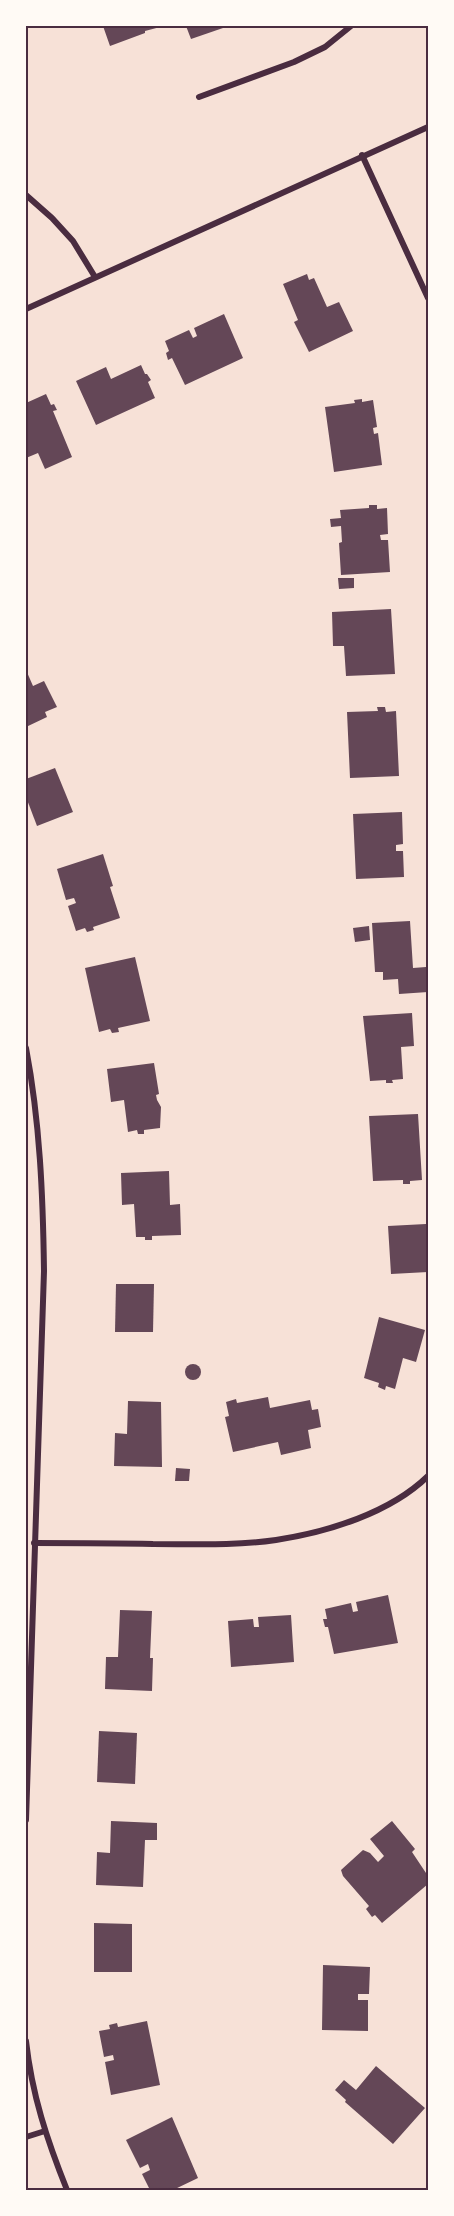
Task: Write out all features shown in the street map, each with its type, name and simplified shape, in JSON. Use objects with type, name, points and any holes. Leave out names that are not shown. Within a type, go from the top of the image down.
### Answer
[{"type":"street","points":[[199,98],[294,62],[326,47],[351,26]]},
{"type":"street","points":[[26,309],[362,155],[429,127]]},
{"type":"street","points":[[362,155],[429,298]]},
{"type":"street","points":[[26,195],[73,241],[95,277]]},
{"type":"street","points":[[26,1047],[38,1132],[43,1201],[44,1271],[27,1734],[26,1820]]},
{"type":"street","points":[[34,1543],[220,1544],[276,1540],[328,1528],[378,1510],[415,1488],[429,1476]]},
{"type":"street","points":[[26,2041],[30,2078],[45,2131],[67,2190]]},
{"type":"street","points":[[26,2137],[45,2131]]},
{"type":"building","points":[[103,26],[164,26],[145,31],[145,33],[110,46]]},
{"type":"building","points":[[186,26],[222,26],[223,28],[191,39]]},
{"type":"building","points":[[307,274],[309,280],[314,278],[327,307],[339,302],[353,331],[309,352],[294,322],[298,320],[283,284]]},
{"type":"building","points":[[224,314],[243,358],[185,385],[172,358],[168,360],[166,353],[169,351],[165,341],[189,330],[193,338],[197,336],[194,328]]},
{"type":"building","points":[[141,365],[151,380],[148,382],[155,398],[96,425],[76,381],[106,367],[111,379]]},
{"type":"building","points":[[46,394],[51,405],[54,404],[57,410],[53,411],[72,457],[45,469],[38,453],[26,458],[26,403]]},
{"type":"building","points":[[362,399],[362,402],[373,400],[377,427],[373,428],[374,434],[378,433],[382,465],[334,472],[325,407],[355,403],[354,400]]},
{"type":"building","points":[[369,505],[377,505],[377,509],[387,508],[388,534],[380,535],[381,540],[388,540],[390,572],[341,575],[339,543],[342,542],[341,526],[331,527],[330,519],[341,518],[340,510],[369,508]]},
{"type":"building","points":[[338,578],[354,578],[354,588],[339,589]]},
{"type":"building","points":[[391,609],[395,674],[346,676],[344,646],[333,646],[332,612]]},
{"type":"building","points":[[26,670],[33,686],[44,681],[57,707],[45,712],[47,717],[26,727]]},
{"type":"building","points":[[377,707],[385,707],[386,712],[396,711],[399,776],[350,778],[347,712],[378,711]]},
{"type":"building","points":[[55,768],[73,812],[37,826],[26,797],[26,779]]},
{"type":"building","points":[[402,812],[403,844],[396,845],[396,851],[403,851],[404,877],[356,879],[353,814]]},
{"type":"building","points":[[103,854],[120,918],[93,927],[94,930],[87,932],[85,928],[76,931],[68,906],[76,903],[74,898],[66,900],[57,869]]},
{"type":"building","points":[[410,921],[413,968],[426,967],[428,992],[399,994],[398,979],[383,980],[383,972],[375,972],[372,923]]},
{"type":"building","points":[[369,926],[370,940],[355,942],[353,928]]},
{"type":"building","points":[[135,957],[150,1021],[118,1028],[119,1032],[112,1033],[110,1029],[99,1032],[85,968]]},
{"type":"building","points":[[412,1013],[414,1046],[401,1047],[403,1079],[392,1080],[393,1083],[386,1083],[386,1080],[370,1081],[363,1016]]},
{"type":"building","points":[[154,1063],[159,1094],[156,1095],[161,1107],[160,1128],[144,1130],[144,1134],[138,1134],[137,1130],[128,1132],[124,1100],[111,1102],[107,1069]]},
{"type":"building","points":[[418,1114],[422,1180],[410,1181],[410,1184],[403,1184],[403,1180],[373,1181],[369,1116]]},
{"type":"building","points":[[169,1171],[170,1205],[180,1204],[181,1235],[152,1236],[152,1240],[136,1237],[134,1204],[122,1205],[121,1173]]},
{"type":"building","points":[[426,1224],[428,1272],[391,1274],[388,1226]]},
{"type":"building","points":[[116,1284],[154,1284],[153,1332],[115,1332]]},
{"type":"building","points":[[379,1317],[425,1330],[416,1362],[403,1358],[395,1389],[386,1386],[385,1390],[378,1387],[379,1383],[364,1378]]},
{"type":"building","points":[[193,1364],[199,1366],[201,1372],[199,1378],[193,1380],[187,1378],[185,1372],[187,1366]]},
{"type":"building","points":[[268,1397],[270,1408],[310,1400],[312,1410],[318,1409],[321,1427],[308,1430],[311,1448],[281,1455],[278,1442],[233,1452],[225,1417],[229,1416],[226,1402],[236,1399],[237,1403]]},
{"type":"building","points":[[128,1401],[161,1402],[162,1467],[114,1466],[115,1433],[127,1434]]},
{"type":"building","points":[[176,1468],[190,1469],[189,1481],[175,1481]]},
{"type":"building","points":[[388,1595],[398,1643],[334,1654],[328,1627],[325,1627],[323,1619],[327,1619],[325,1609],[351,1603],[353,1612],[358,1611],[356,1602]]},
{"type":"building","points":[[120,1610],[152,1611],[150,1658],[153,1658],[152,1691],[105,1689],[106,1657],[118,1657]]},
{"type":"building","points":[[291,1615],[294,1662],[231,1667],[228,1621],[253,1619],[254,1627],[259,1627],[258,1617]]},
{"type":"building","points":[[99,1731],[137,1733],[135,1784],[97,1782]]},
{"type":"building","points":[[111,1821],[157,1823],[157,1840],[145,1840],[143,1887],[96,1885],[97,1852],[110,1853]]},
{"type":"building","points":[[392,1821],[415,1849],[412,1852],[428,1876],[428,1884],[382,1923],[375,1915],[372,1917],[366,1909],[369,1906],[343,1876],[341,1870],[363,1850],[370,1853],[378,1862],[384,1856],[370,1839]]},
{"type":"building","points":[[94,1923],[132,1924],[132,1972],[94,1972]]},
{"type":"building","points":[[323,1965],[370,1967],[369,1994],[358,1994],[358,2000],[368,2000],[368,2031],[322,2030]]},
{"type":"building","points":[[147,2021],[160,2085],[111,2095],[105,2062],[114,2060],[113,2055],[104,2057],[99,2031],[110,2029],[109,2025],[117,2023],[118,2027]]},
{"type":"building","points":[[376,2066],[425,2108],[393,2144],[345,2102],[346,2100],[335,2090],[344,2080],[356,2090]]},
{"type":"building","points":[[172,2117],[198,2178],[173,2190],[150,2190],[142,2174],[150,2170],[148,2164],[140,2168],[126,2140]]}]
